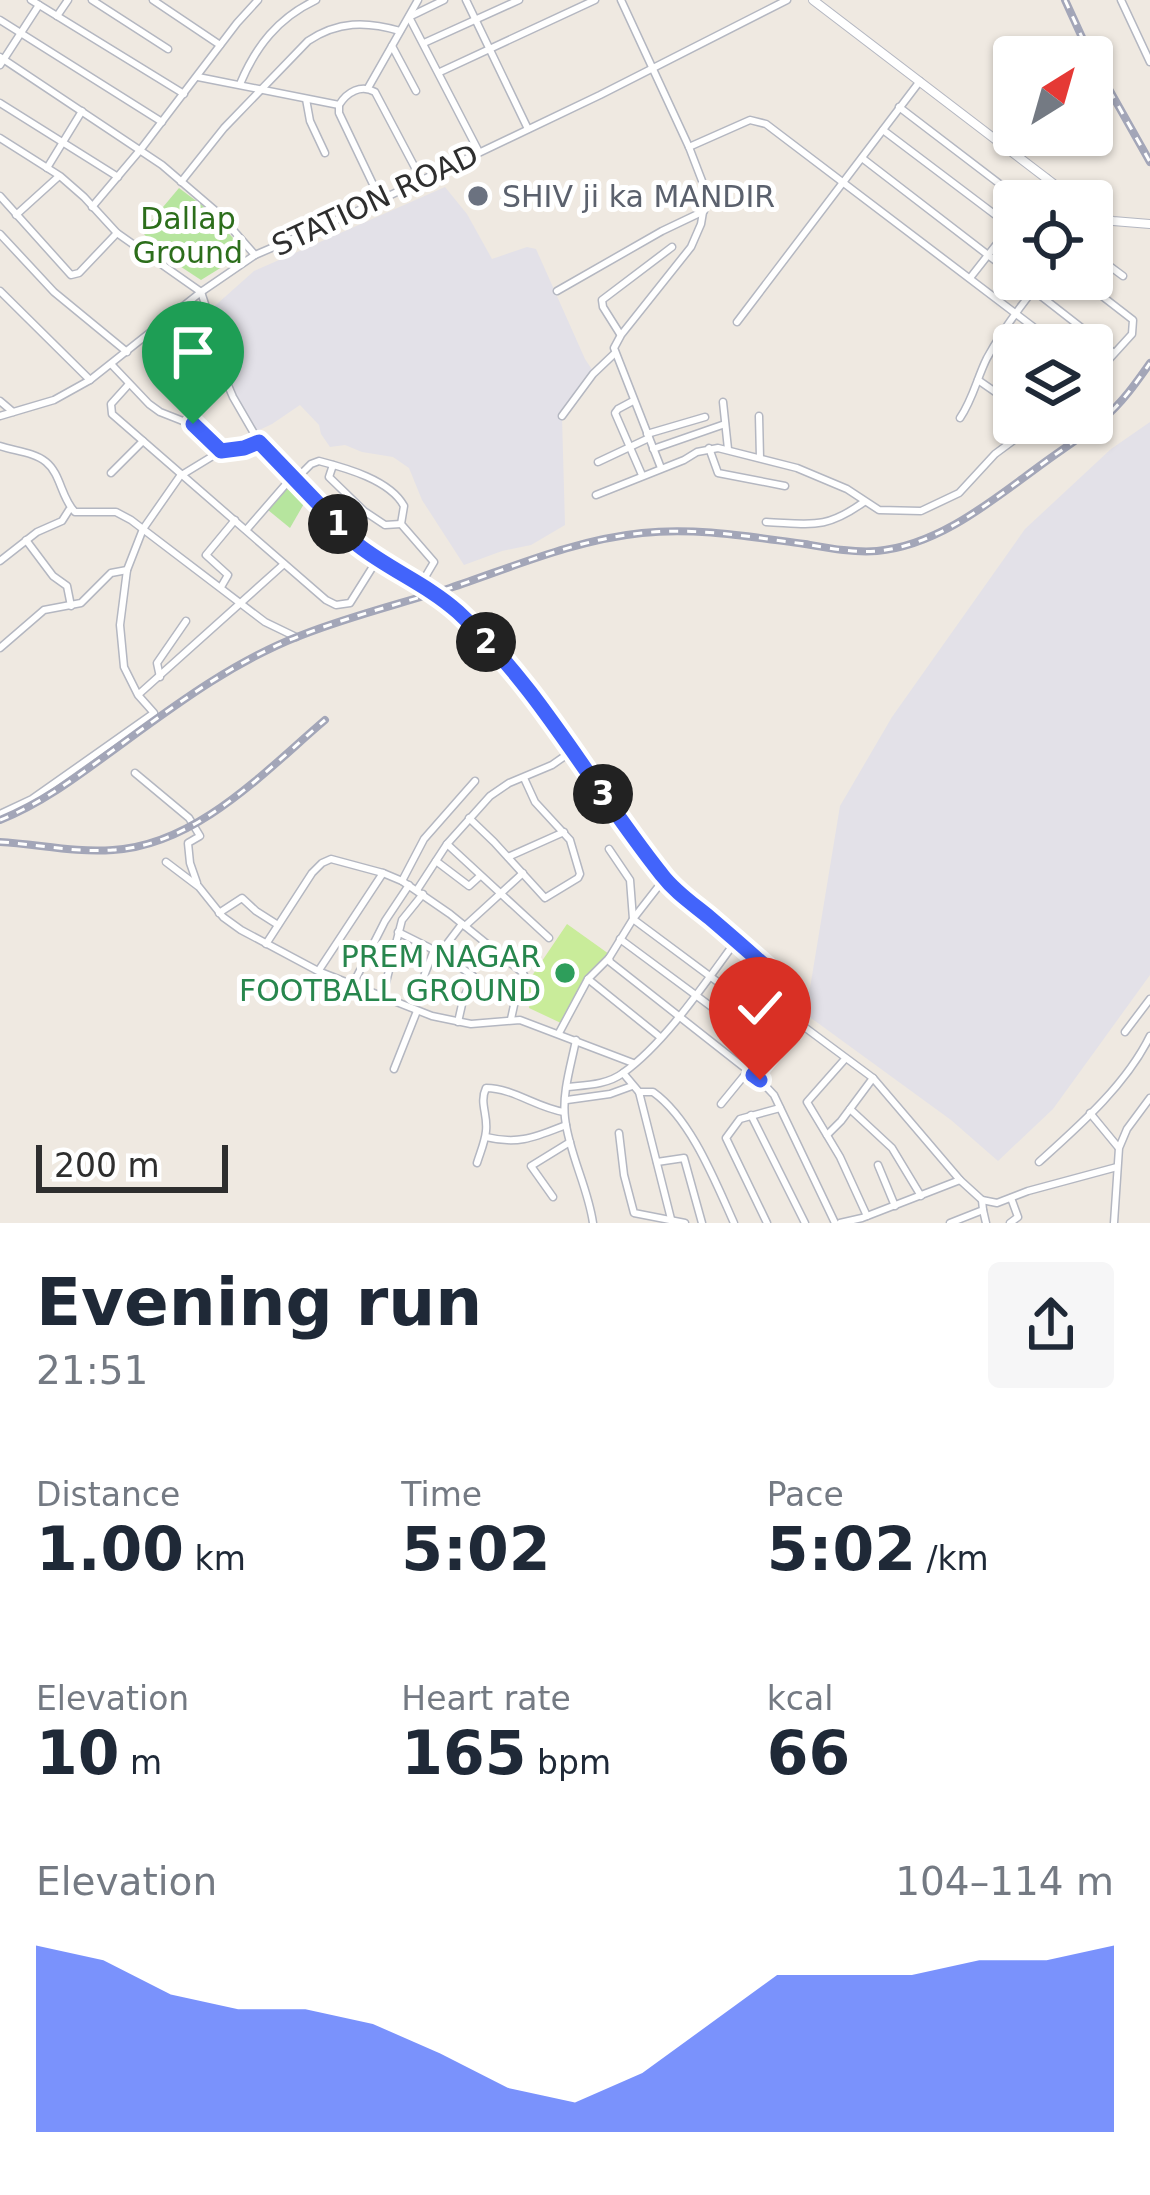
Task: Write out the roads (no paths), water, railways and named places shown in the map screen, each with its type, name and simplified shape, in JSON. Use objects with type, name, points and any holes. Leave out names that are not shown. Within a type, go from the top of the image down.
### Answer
[{"type":"street","points":[[57,16],[68,0]]},
{"type":"street","points":[[92,0],[105,4],[168,49]]},
{"type":"street","points":[[153,0],[220,45]]},
{"type":"street","points":[[92,207],[258,0]]},
{"type":"street","points":[[239,85],[272,29],[316,0]]},
{"type":"street","points":[[409,17],[444,0]]},
{"type":"street","points":[[466,0],[528,129]]},
{"type":"street","points":[[423,44],[519,0]]},
{"type":"street","points":[[439,72],[595,0]]},
{"type":"street","points":[[562,416],[614,354],[621,335],[681,260],[698,234],[704,211],[704,186],[689,147],[621,0]]},
{"type":"street","name":"STATION ROAD","points":[[1,60],[141,149],[218,213],[255,256],[652,70],[787,0]]},
{"type":"street","points":[[813,0],[1050,180]]},
{"type":"street","points":[[1121,0],[1150,62]]},
{"type":"street","points":[[339,105],[350,93],[368,88],[415,1]]},
{"type":"street","points":[[1,60],[35,2],[184,94]]},
{"type":"street","points":[[409,17],[478,152]]},
{"type":"street","points":[[0,20],[163,122]]},
{"type":"street","points":[[182,182],[224,128],[322,32],[359,23],[400,31]]},
{"type":"street","points":[[392,46],[416,91]]},
{"type":"street","points":[[197,77],[339,105]]},
{"type":"street","points":[[737,322],[920,80]]},
{"type":"street","points":[[368,88],[380,100],[421,179]]},
{"type":"street","points":[[306,98],[310,121],[326,153]]},
{"type":"street","points":[[0,103],[118,177]]},
{"type":"street","points":[[339,105],[343,124],[380,199]]},
{"type":"street","points":[[899,107],[998,180]]},
{"type":"street","points":[[47,168],[82,111]]},
{"type":"street","points":[[689,147],[757,120],[1029,324]]},
{"type":"street","points":[[883,130],[993,211]]},
{"type":"street","points":[[0,138],[60,176],[117,233],[201,292],[211,322],[213,350],[259,442],[358,545],[442,599],[478,632],[574,749],[621,822],[665,878],[793,992],[798,1004],[795,1020],[721,1104]]},
{"type":"street","points":[[862,158],[993,258]]},
{"type":"street","points":[[16,214],[60,176]]},
{"type":"street","points":[[0,196],[71,275],[79,273],[117,233]]},
{"type":"street","points":[[556,291],[704,211]]},
{"type":"street","points":[[1113,221],[1148,224]]},
{"type":"street","points":[[662,231],[681,260]]},
{"type":"street","points":[[0,235],[54,292],[127,352]]},
{"type":"street","points":[[621,335],[602,300],[672,247]]},
{"type":"street","points":[[970,278],[993,248]]},
{"type":"street","points":[[0,416],[54,400],[90,380],[201,292],[255,256]]},
{"type":"street","points":[[1113,269],[1123,276]]},
{"type":"street","points":[[0,291],[90,380]]},
{"type":"street","points":[[960,418],[988,357],[1026,300]]},
{"type":"street","points":[[1046,300],[1114,353],[1132,334],[1133,320],[1107,300]]},
{"type":"street","points":[[614,354],[661,468]]},
{"type":"street","points":[[111,364],[160,412],[193,424],[221,451]]},
{"type":"street","points":[[979,380],[993,390]]},
{"type":"street","points":[[128,385],[110,410],[326,600],[344,606],[356,596],[376,560]]},
{"type":"street","points":[[0,401],[13,412]]},
{"type":"street","points":[[633,401],[616,413],[642,475]]},
{"type":"street","points":[[723,402],[728,449]]},
{"type":"street","points":[[759,416],[760,458]]},
{"type":"street","points":[[598,463],[648,436],[705,417]]},
{"type":"street","points":[[653,449],[725,424]]},
{"type":"street","points":[[111,473],[143,441]]},
{"type":"street","points":[[0,814],[32,799],[154,713],[124,667],[121,642],[128,570],[142,529],[180,476],[221,451],[259,442]]},
{"type":"street","points":[[596,495],[709,448],[797,468],[887,512],[921,511],[959,493],[1009,444]]},
{"type":"street","points":[[0,446],[48,463],[69,513],[0,561]]},
{"type":"street","points":[[709,448],[722,474],[785,486]]},
{"type":"street","points":[[247,529],[314,462],[333,465],[397,494],[404,506],[400,524]]},
{"type":"street","points":[[333,465],[329,478],[352,501],[385,525],[400,524]]},
{"type":"street","points":[[766,522],[825,524],[864,502]]},
{"type":"street","points":[[68,506],[75,512],[116,512],[265,622],[296,637]]},
{"type":"street","points":[[221,587],[228,575],[206,555],[236,520]]},
{"type":"street","points":[[400,524],[434,562],[424,586]]},
{"type":"street","points":[[26,540],[52,576],[68,586],[71,606]]},
{"type":"street","points":[[138,695],[284,564]]},
{"type":"street","points":[[0,648],[44,610],[71,606],[91,595],[111,573],[128,570]]},
{"type":"street","points":[[160,677],[158,663],[186,621]]},
{"type":"street","points":[[352,986],[385,921],[469,818],[490,796],[574,749]]},
{"type":"street","points":[[135,773],[195,826],[200,836],[188,843],[199,887]]},
{"type":"street","points":[[469,818],[545,898],[578,878],[573,849],[564,832],[535,802],[524,778]]},
{"type":"street","points":[[382,996],[424,839],[476,781]]},
{"type":"street","points":[[508,857],[564,832]]},
{"type":"street","points":[[447,844],[549,938]]},
{"type":"street","points":[[609,849],[630,880],[633,919],[786,1033]]},
{"type":"street","points":[[266,944],[312,872],[327,860],[383,873],[413,887],[525,976],[511,1019]]},
{"type":"street","points":[[436,860],[469,886],[481,875]]},
{"type":"street","points":[[166,862],[199,887],[219,913],[241,930],[352,986],[458,1022],[520,1020],[633,1063]]},
{"type":"street","points":[[318,971],[383,873]]},
{"type":"street","points":[[418,992],[437,952],[523,873]]},
{"type":"street","points":[[559,1033],[588,979],[609,958],[665,878]]},
{"type":"street","points":[[219,913],[242,898],[278,926]]},
{"type":"street","points":[[398,932],[473,976],[458,1022]]},
{"type":"street","points":[[620,939],[772,1051]]},
{"type":"street","points":[[567,1088],[599,1084],[623,1073],[678,1018],[736,941]]},
{"type":"street","points":[[609,958],[617,970],[774,1095],[837,1223],[960,1180]]},
{"type":"street","points":[[588,979],[660,1036]]},
{"type":"street","points":[[1125,1032],[1150,999]]},
{"type":"street","points":[[394,1070],[417,1011]]},
{"type":"street","points":[[795,1020],[873,1078],[982,1205],[986,1223]]},
{"type":"street","points":[[1040,1162],[1090,1113],[1143,1052],[1150,1036]]},
{"type":"street","points":[[576,1040],[564,1112],[593,1223]]},
{"type":"street","points":[[845,1059],[807,1102],[867,1216]]},
{"type":"street","points":[[623,1073],[636,1089],[671,1219]]},
{"type":"street","points":[[827,1135],[873,1078]]},
{"type":"street","points":[[477,1163],[487,1125],[482,1099],[487,1088],[564,1112]]},
{"type":"street","points":[[566,1100],[636,1089],[653,1092],[670,1108],[707,1165],[734,1223]]},
{"type":"street","points":[[1101,1222],[1113,1221],[1119,1148],[1150,1097]]},
{"type":"street","points":[[767,1223],[726,1138],[740,1119],[780,1108]]},
{"type":"street","points":[[850,1109],[892,1148],[922,1196]]},
{"type":"street","points":[[1090,1113],[1119,1148]]},
{"type":"street","points":[[751,1115],[805,1223]]},
{"type":"street","points":[[485,1137],[525,1141],[566,1125]]},
{"type":"street","points":[[619,1133],[634,1213],[685,1223]]},
{"type":"street","points":[[553,1197],[531,1166],[570,1142]]},
{"type":"street","points":[[657,1162],[684,1158],[702,1223]]},
{"type":"street","points":[[878,1165],[895,1206]]},
{"type":"street","points":[[950,1223],[982,1205],[1117,1167]]},
{"type":"street","points":[[1010,1223],[1018,1217],[1011,1198]]},
{"type":"railway","points":[[1065,0],[1081,36]]},
{"type":"railway","points":[[1113,96],[1150,162]]},
{"type":"railway","points":[[0,820],[56,790],[202,688],[276,646],[568,548],[662,531],[859,551],[923,540],[987,504],[1089,430],[1123,400],[1150,363]]},
{"type":"railway","points":[[0,842],[99,851],[144,845],[173,835],[228,803],[325,720]]},
{"type":"place","name":"SHIV ji ka MANDIR","points":[[478,196]]},
{"type":"place","name":"PREM NAGAR FOOTBALL GROUND","points":[[565,973]]},
{"type":"park label","name":"Dallap Ground","points":[[188,235]]}]
